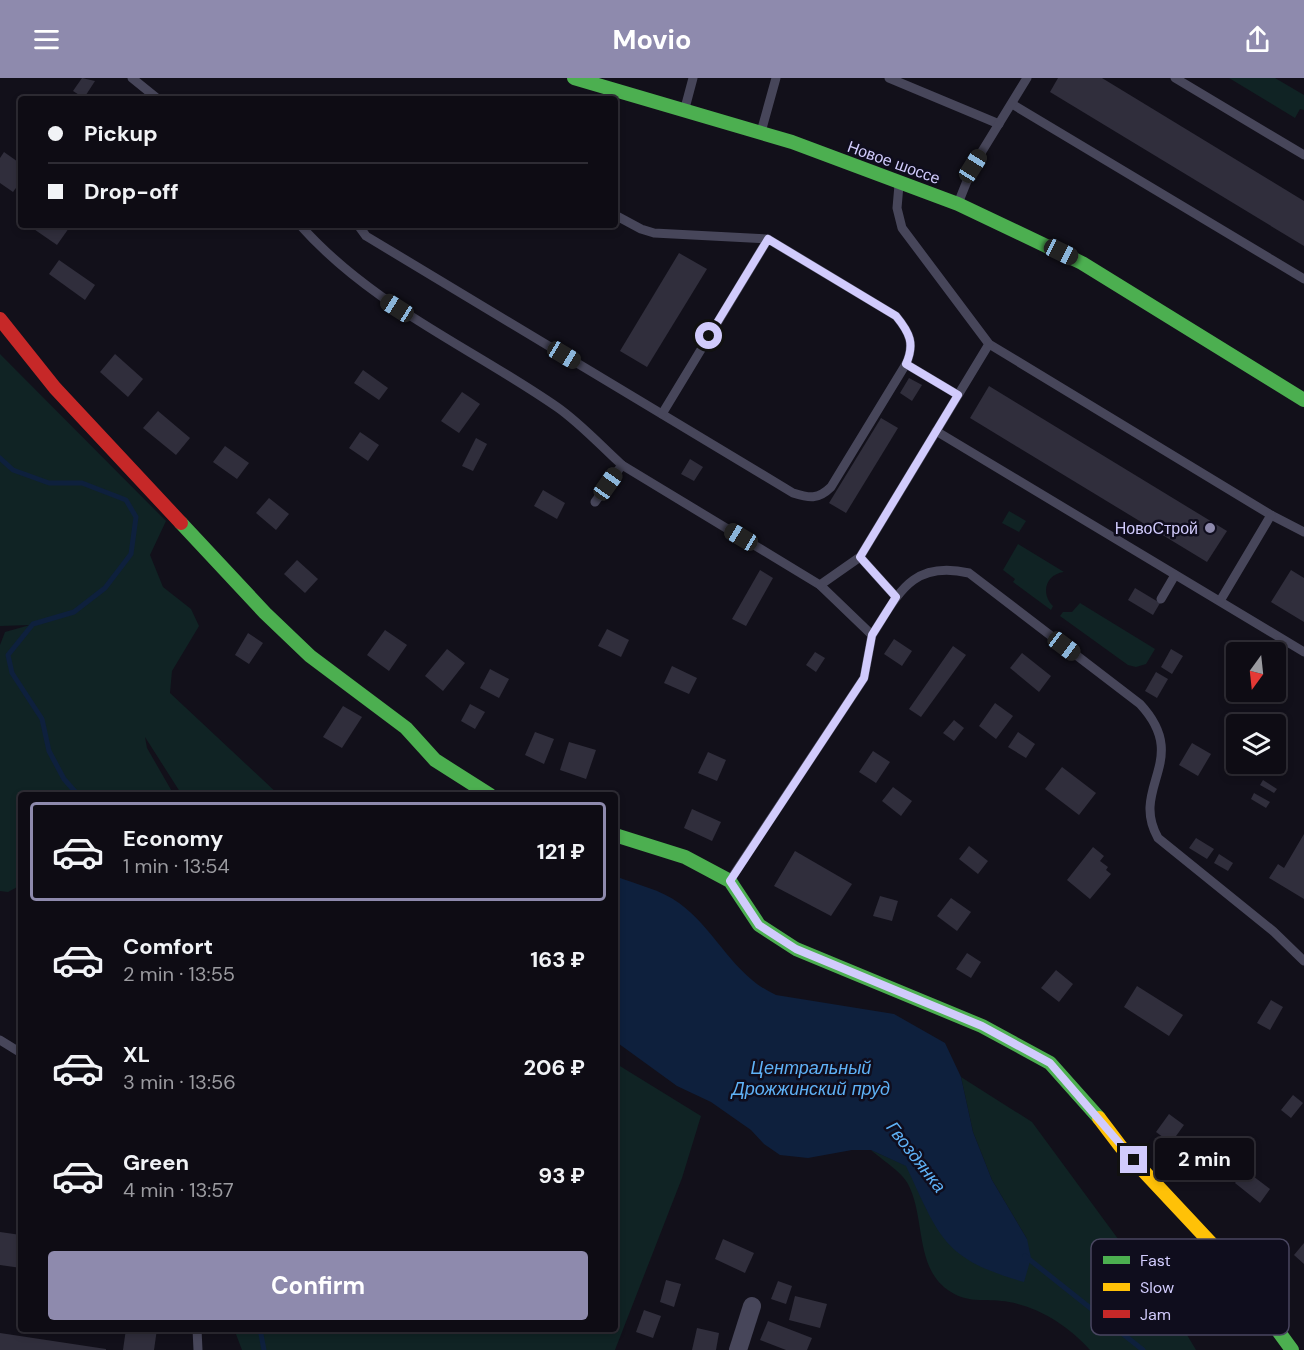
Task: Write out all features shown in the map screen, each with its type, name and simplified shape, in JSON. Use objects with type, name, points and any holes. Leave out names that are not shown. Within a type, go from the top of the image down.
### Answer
[{"type":"street","name":"Новое шоссе","points":[[574,78],[761,132],[899,180],[958,204],[1082,263],[1304,400]]},
{"type":"street","points":[[0,319],[55,388],[265,613],[310,656],[406,728],[435,760],[485,792]]},
{"type":"street","points":[[618,836],[685,857],[730,881],[759,925],[796,949],[982,1026],[1050,1063],[1081,1096],[1121,1147],[1208,1239]]},
{"type":"street","points":[[738,1350],[752,1306]]},
{"type":"street","points":[[1281,1335],[1292,1350]]},
{"type":"lane","points":[[132,78],[154,96]]},
{"type":"lane","points":[[685,109],[693,78]]},
{"type":"lane","points":[[761,132],[776,78]]},
{"type":"lane","points":[[889,78],[999,124]]},
{"type":"lane","points":[[958,204],[973,166],[1027,78]]},
{"type":"lane","points":[[1175,78],[1304,155]]},
{"type":"lane","points":[[1012,104],[1304,279]]},
{"type":"lane","points":[[899,180],[897,208],[902,228],[989,344],[1271,515],[1304,532]]},
{"type":"lane","points":[[360,228],[366,236],[793,493],[809,498],[817,497],[831,487],[906,364],[911,352],[908,330],[896,316],[768,239],[654,232],[641,230],[618,217]]},
{"type":"lane","points":[[303,228],[325,253],[377,296],[558,408],[622,465],[820,585],[872,635]]},
{"type":"lane","points":[[662,414],[768,239]]},
{"type":"lane","points":[[820,585],[860,557],[989,344]]},
{"type":"lane","points":[[906,364],[958,395]]},
{"type":"lane","points":[[936,431],[1304,652]]},
{"type":"lane","points":[[595,502],[622,465]]},
{"type":"lane","points":[[1220,601],[1271,515]]},
{"type":"lane","points":[[860,557],[896,597]]},
{"type":"lane","points":[[730,881],[864,678],[872,635],[896,597],[919,574],[936,570],[969,573],[1140,704],[1153,718],[1161,738],[1159,767],[1149,807],[1152,828],[1158,838],[1273,931],[1304,961]]},
{"type":"lane","points":[[1161,599],[1175,575]]},
{"type":"lane","points":[[0,1040],[18,1051]]},
{"type":"lane","points":[[197,1332],[198,1350]]},
{"type":"green space","points":[[1229,78],[1275,78],[1304,95],[1304,110],[1300,109],[1295,118]]},
{"type":"green space","points":[[0,354],[166,521],[150,555],[163,587],[191,609],[199,626],[172,671],[170,693],[276,792],[180,792],[145,737],[147,748],[172,792],[18,792],[18,887],[8,892],[0,891],[0,645],[5,632],[30,625],[0,626]]},
{"type":"green space","points":[[1009,511],[1026,521],[1019,532],[1002,523]]},
{"type":"green space","points":[[1018,544],[1064,572],[1053,576],[1047,585],[1047,595],[1053,606],[1051,610],[1013,582],[1015,579],[1003,570]]},
{"type":"green space","points":[[1080,603],[1155,649],[1146,664],[1136,667],[1128,665],[1060,616],[1063,612],[1072,612]]},
{"type":"green space","points":[[618,1065],[701,1116],[682,1178],[615,1350],[242,1350],[235,1332],[618,1332]]},
{"type":"green space","points":[[961,1077],[1032,1122],[1118,1239],[1091,1239],[1091,1335],[1187,1335],[1196,1350],[1090,1350],[1063,1326],[1032,1308],[1009,1302],[965,1298],[951,1292],[939,1282],[931,1271],[926,1257],[917,1212],[908,1184],[897,1171],[871,1150],[907,1166],[927,1210],[1027,1239],[992,1180],[973,1132]]},
{"type":"water","name":"Центральный Дрожжинский пруд","points":[[618,877],[657,891],[679,903],[704,926],[736,965],[761,987],[776,995],[894,1014],[945,1043],[961,1077],[973,1132],[992,1180],[1027,1239],[1031,1258],[1024,1282],[976,1264],[947,1242],[927,1211],[906,1166],[871,1150],[852,1150],[808,1158],[780,1155],[764,1144],[751,1130],[711,1102],[677,1086],[618,1043]]},
{"type":"building","points":[[82,78],[95,81],[85,96],[73,91]]},
{"type":"building","points":[[1058,78],[1102,78],[1304,201],[1304,246],[1050,92]]},
{"type":"building","points":[[4,152],[18,162],[18,185],[13,192],[0,183],[0,158]]},
{"type":"building","points":[[32,228],[69,228],[57,245]]},
{"type":"building","points":[[679,253],[707,269],[647,367],[620,351]]},
{"type":"building","points":[[59,260],[95,285],[85,300],[49,274]]},
{"type":"building","points":[[115,354],[143,379],[128,397],[100,372]]},
{"type":"building","points":[[363,370],[388,388],[379,400],[354,383]]},
{"type":"building","points":[[909,378],[922,385],[912,401],[900,393]]},
{"type":"building","points":[[989,386],[1227,531],[1207,562],[970,418]]},
{"type":"building","points":[[462,392],[480,404],[459,433],[441,421]]},
{"type":"building","points":[[158,411],[190,438],[176,455],[143,428]]},
{"type":"building","points":[[881,418],[898,428],[846,513],[829,503]]},
{"type":"building","points":[[360,432],[379,445],[368,461],[349,448]]},
{"type":"building","points":[[476,438],[487,444],[473,471],[462,466]]},
{"type":"building","points":[[225,446],[249,463],[237,479],[213,462]]},
{"type":"building","points":[[690,459],[703,467],[694,481],[681,474]]},
{"type":"building","points":[[543,490],[565,503],[557,519],[534,506]]},
{"type":"building","points":[[269,498],[289,514],[276,530],[256,513]]},
{"type":"building","points":[[297,560],[318,579],[305,593],[284,574]]},
{"type":"building","points":[[760,570],[773,578],[746,626],[732,619]]},
{"type":"building","points":[[1291,570],[1304,578],[1304,622],[1271,602]]},
{"type":"building","points":[[1135,588],[1160,603],[1153,615],[1128,600]]},
{"type":"building","points":[[607,629],[629,640],[621,657],[598,646]]},
{"type":"building","points":[[385,630],[407,645],[389,671],[367,655]]},
{"type":"building","points":[[248,633],[263,643],[249,664],[235,655]]},
{"type":"building","points":[[894,639],[912,651],[902,666],[884,654]]},
{"type":"building","points":[[953,646],[966,655],[921,717],[909,709]]},
{"type":"building","points":[[447,649],[465,663],[443,691],[425,676]]},
{"type":"building","points":[[1171,649],[1183,656],[1172,674],[1161,667]]},
{"type":"building","points":[[815,652],[825,658],[816,672],[806,665]]},
{"type":"building","points":[[1022,653],[1051,676],[1039,692],[1010,668]]},
{"type":"building","points":[[672,666],[697,678],[689,694],[664,683]]},
{"type":"building","points":[[490,669],[509,679],[499,698],[480,688]]},
{"type":"building","points":[[1156,672],[1168,679],[1157,698],[1145,691]]},
{"type":"building","points":[[995,703],[1013,716],[996,739],[979,726]]},
{"type":"building","points":[[470,704],[485,712],[475,729],[461,721]]},
{"type":"building","points":[[343,706],[362,717],[342,748],[323,737]]},
{"type":"building","points":[[954,720],[964,728],[954,741],[943,733]]},
{"type":"building","points":[[535,732],[554,739],[544,764],[525,755]]},
{"type":"building","points":[[1018,732],[1035,744],[1026,758],[1008,747]]},
{"type":"building","points":[[569,742],[596,750],[586,779],[560,770]]},
{"type":"building","points":[[1192,743],[1211,754],[1198,776],[1179,765]]},
{"type":"building","points":[[873,751],[890,762],[876,783],[859,772]]},
{"type":"building","points":[[708,752],[726,760],[717,781],[698,773]]},
{"type":"building","points":[[1062,767],[1096,793],[1079,815],[1045,789]]},
{"type":"building","points":[[1263,780],[1277,789],[1274,793],[1260,785]]},
{"type":"building","points":[[893,787],[912,801],[901,816],[882,801]]},
{"type":"building","points":[[1254,793],[1270,802],[1266,808],[1251,799]]},
{"type":"building","points":[[692,809],[721,822],[712,841],[684,828]]},
{"type":"building","points":[[1304,834],[1304,899],[1269,878],[1278,864],[1284,868]]},
{"type":"building","points":[[1196,838],[1214,849],[1207,859],[1189,848]]},
{"type":"building","points":[[969,846],[988,861],[978,874],[959,859]]},
{"type":"building","points":[[1093,847],[1104,856],[1100,861],[1108,867],[1106,870],[1111,874],[1090,899],[1067,880]]},
{"type":"building","points":[[795,851],[852,884],[831,916],[774,886]]},
{"type":"building","points":[[1219,854],[1233,863],[1228,871],[1214,863]]},
{"type":"building","points":[[880,896],[898,901],[892,921],[873,916]]},
{"type":"building","points":[[951,898],[971,912],[957,931],[937,916]]},
{"type":"building","points":[[967,953],[981,962],[971,978],[956,969]]},
{"type":"building","points":[[1056,970],[1073,984],[1059,1002],[1041,988]]},
{"type":"building","points":[[1137,986],[1183,1015],[1169,1036],[1124,1007]]},
{"type":"building","points":[[1271,1000],[1283,1007],[1270,1030],[1257,1023]]},
{"type":"building","points":[[1293,1095],[1303,1103],[1291,1118],[1281,1110]]},
{"type":"building","points":[[1169,1114],[1184,1125],[1171,1143],[1156,1132]]},
{"type":"building","points":[[1245,1170],[1270,1189],[1260,1203],[1235,1183]]},
{"type":"building","points":[[0,1232],[18,1235],[18,1268],[0,1265]]},
{"type":"building","points":[[723,1239],[754,1253],[745,1273],[715,1259]]},
{"type":"building","points":[[1304,1243],[1304,1264],[1294,1255]]},
{"type":"building","points":[[666,1280],[681,1284],[674,1307],[660,1302]]},
{"type":"building","points":[[778,1281],[792,1286],[786,1304],[771,1299]]},
{"type":"building","points":[[795,1296],[827,1304],[820,1328],[789,1320]]},
{"type":"building","points":[[644,1310],[661,1316],[653,1338],[636,1332]]},
{"type":"building","points":[[768,1321],[812,1338],[807,1350],[786,1350],[760,1340]]},
{"type":"building","points":[[697,1328],[719,1333],[716,1350],[692,1350]]},
{"type":"building","points":[[126,1332],[157,1332],[154,1350],[123,1350]]},
{"type":"building","points":[[0,1333],[106,1349],[106,1350],[0,1350]]},
{"type":"waterway","name":"Гвоздянка","points":[[0,458],[13,470],[49,483],[82,483],[126,500],[136,517],[131,554],[105,588],[74,612],[33,624],[8,655],[12,673],[42,719],[49,751],[64,779],[75,792]]},
{"type":"waterway","name":"Гвоздянка","points":[[1025,1256],[1091,1309]]},
{"type":"waterway","points":[[261,1332],[264,1350]]},
{"type":"waterway","name":"Гвоздянка","points":[[1124,1335],[1143,1350]]},
{"type":"traffic: fast","points":[[574,78],[792,142],[958,204],[1082,263],[1304,400]]},
{"type":"traffic: fast","points":[[181,523],[265,613],[310,656],[406,728],[435,760],[485,792]]},
{"type":"traffic: fast","points":[[618,836],[685,857],[730,881],[759,925],[796,949],[982,1026],[1050,1063],[1099,1118]]},
{"type":"traffic: fast","points":[[1281,1335],[1292,1350]]},
{"type":"traffic: slow","points":[[1099,1118],[1121,1147],[1207,1239]]},
{"type":"traffic: jam","points":[[0,319],[55,388],[181,523]]},
{"type":"place","name":"НовоСтрой","points":[[1210,528]]},
{"type":"route","points":[[709,336],[768,239],[896,316],[908,330],[911,341],[911,352],[906,364],[958,395],[860,557],[896,597],[872,635],[864,678],[730,881],[759,925],[796,949],[982,1026],[1050,1063],[1081,1096],[1134,1160]]}]
